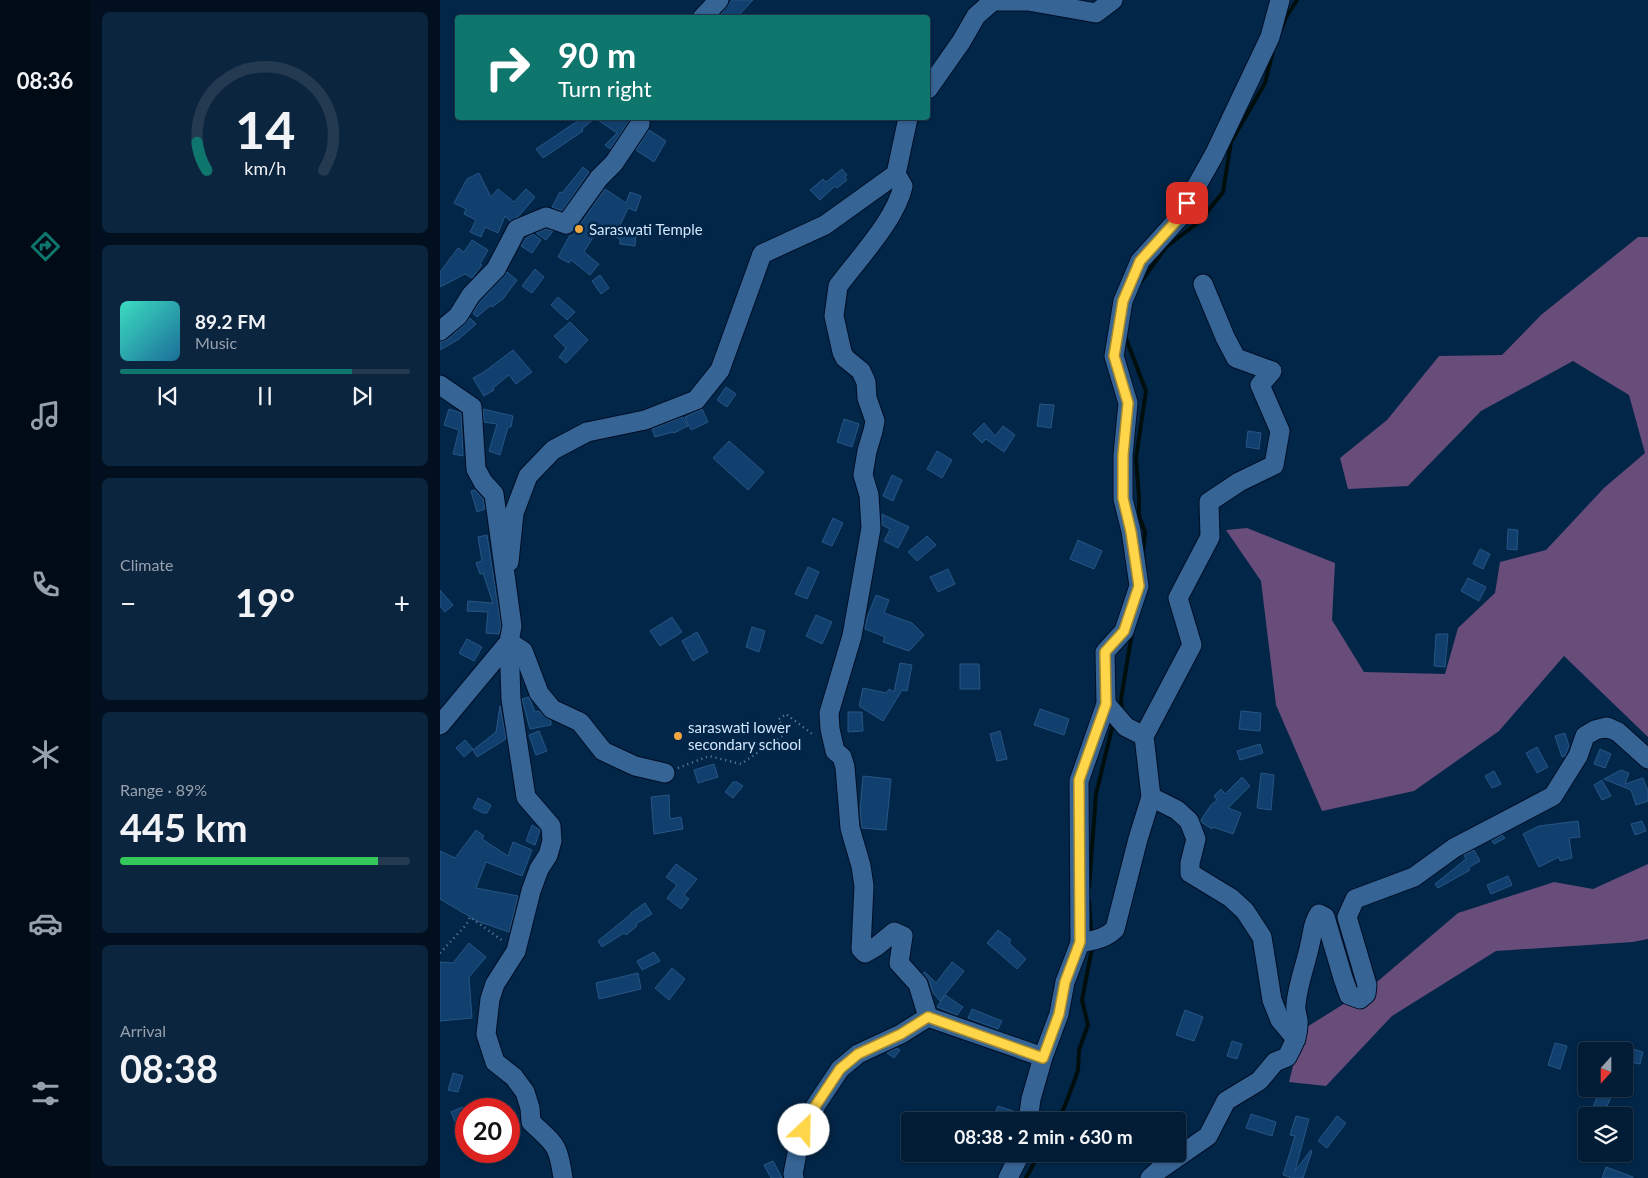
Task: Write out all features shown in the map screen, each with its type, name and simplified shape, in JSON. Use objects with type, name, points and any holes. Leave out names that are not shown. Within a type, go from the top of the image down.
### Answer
[{"type":"street","points":[[705,15],[719,0]]},
{"type":"street","points":[[930,86],[976,16],[993,1],[1028,2],[1096,13],[1113,0]]},
{"type":"street","points":[[1029,1112],[1031,1098],[1043,1058],[1059,1014],[1065,982],[1080,942],[1079,780],[1106,704],[1105,652],[1124,631],[1139,586],[1131,532],[1123,498],[1123,455],[1128,403],[1114,356],[1123,301],[1140,261],[1178,219],[1214,155],[1270,37],[1280,0]]},
{"type":"street","points":[[440,331],[458,316],[472,295],[496,269],[517,229],[546,217],[566,224],[599,178],[614,163],[640,124],[640,120]]},
{"type":"street","points":[[505,588],[514,513],[528,476],[553,450],[587,432],[645,420],[696,400],[720,370],[762,254],[825,225],[896,174],[908,120]]},
{"type":"street","points":[[896,174],[904,186],[900,199],[878,234],[836,291],[834,316],[842,352],[845,358],[861,371],[866,382],[867,398],[875,421],[863,475],[869,496],[872,528],[852,636],[829,713],[835,751],[842,757],[845,767],[850,828],[861,866],[864,886],[861,949],[865,953],[871,951],[894,932],[903,936],[899,963],[918,984],[928,1017]]},
{"type":"street","points":[[1080,942],[1101,939],[1109,936],[1115,929],[1151,797],[1144,736],[1192,645],[1178,598],[1210,537],[1209,502],[1240,482],[1274,465],[1280,431],[1260,385],[1272,371],[1236,358],[1225,338],[1203,284]]},
{"type":"street","points":[[440,385],[472,407],[476,469],[483,482],[494,494],[505,588],[512,626],[509,642],[511,699],[526,797],[550,826],[552,841],[548,855],[539,869],[516,950],[494,984],[490,999],[486,1034],[495,1062],[514,1077],[525,1092],[530,1108],[531,1122],[554,1143],[558,1150],[563,1178]]},
{"type":"street","points":[[440,725],[509,642]]},
{"type":"street","points":[[509,642],[523,651],[538,693],[552,709],[580,722],[603,751],[635,766],[665,773]]},
{"type":"street","points":[[1106,704],[1126,727],[1144,736]]},
{"type":"street","points":[[1150,1178],[1208,1136],[1226,1101],[1259,1081],[1275,1062],[1287,1056],[1296,1039],[1298,1022],[1296,1006],[1314,920],[1319,914],[1324,917],[1349,995],[1360,999],[1366,994],[1367,985],[1347,917],[1355,899],[1414,877],[1454,848],[1553,796],[1578,756],[1585,736],[1595,730],[1607,726],[1618,732],[1648,759]]},
{"type":"street","points":[[1151,797],[1177,810],[1188,822],[1196,839],[1190,863],[1190,873],[1231,898],[1245,911],[1262,937],[1272,1000],[1280,1020],[1296,1039]]},
{"type":"street","points":[[928,1017],[1043,1058]]},
{"type":"street","points":[[794,1178],[793,1174],[799,1143],[816,1105],[840,1069],[858,1054],[901,1034],[928,1017]]},
{"type":"street","points":[[1008,1178],[1016,1162]]},
{"type":"path","points":[[665,773],[709,756],[741,764],[788,732],[778,720],[786,714],[835,751]]},
{"type":"path","points":[[440,953],[466,925],[470,917],[516,950]]},
{"type":"shaded area","points":[[1638,237],[1648,237],[1648,737],[1564,656],[1499,731],[1414,791],[1322,811],[1276,705],[1261,581],[1226,530],[1247,528],[1335,563],[1332,620],[1364,672],[1445,674],[1458,628],[1495,593],[1500,562],[1546,550],[1604,488],[1645,453],[1629,395],[1573,361],[1481,411],[1408,486],[1348,489],[1340,458],[1387,420],[1439,356],[1502,355],[1541,315]]},
{"type":"shaded area","points":[[1648,864],[1648,939],[1633,942],[1496,951],[1392,1016],[1326,1086],[1289,1082],[1302,1030],[1371,987],[1458,913],[1554,882],[1593,889]]},
{"type":"building","points":[[732,0],[753,0],[739,15],[720,15]]},
{"type":"building","points":[[579,120],[593,120],[582,129],[583,131],[543,158],[536,149]]},
{"type":"building","points":[[598,120],[629,121],[610,149],[605,145],[617,133]]},
{"type":"building","points":[[649,130],[666,141],[654,162],[636,150]]},
{"type":"building","points":[[583,167],[589,172],[562,211],[552,207],[560,192],[562,193]]},
{"type":"building","points":[[842,169],[847,175],[845,177],[847,180],[837,188],[835,186],[820,200],[810,190],[823,179],[826,182]]},
{"type":"building","points":[[479,173],[491,197],[498,189],[514,202],[526,189],[535,197],[518,217],[510,221],[505,216],[498,233],[485,227],[481,237],[470,232],[476,220],[464,214],[466,209],[454,203],[467,179]]},
{"type":"building","points":[[605,189],[626,203],[630,192],[641,196],[636,211],[628,208],[618,230],[636,231],[635,246],[620,244],[620,239],[598,229],[584,252],[599,264],[590,275],[571,260],[569,263],[558,257],[570,235],[572,236]]},
{"type":"building","points":[[546,229],[553,231],[546,240],[536,233]]},
{"type":"building","points":[[533,234],[541,240],[532,253],[521,246],[526,238]]},
{"type":"building","points":[[472,240],[488,250],[480,264],[482,265],[472,278],[465,274],[440,287],[440,272],[458,248],[464,252]]},
{"type":"building","points":[[535,269],[544,277],[532,293],[522,286]]},
{"type":"building","points":[[507,272],[517,280],[503,299],[492,307],[491,305],[477,317],[473,313],[480,302]]},
{"type":"building","points":[[600,275],[609,288],[601,294],[592,281]]},
{"type":"building","points":[[558,297],[575,312],[567,320],[551,305]]},
{"type":"building","points":[[470,318],[476,324],[459,339],[440,350],[440,342],[447,340]]},
{"type":"building","points":[[570,322],[588,340],[566,363],[559,357],[566,348],[554,336]]},
{"type":"building","points":[[513,350],[532,372],[516,384],[509,375],[493,388],[494,390],[484,396],[473,378]]},
{"type":"building","points":[[726,387],[736,394],[727,407],[717,400]]},
{"type":"building","points":[[1040,404],[1054,405],[1051,428],[1037,426]]},
{"type":"building","points":[[449,409],[461,413],[463,456],[453,454],[459,430],[444,425]]},
{"type":"building","points":[[483,409],[513,416],[511,427],[508,427],[500,455],[489,451],[497,424],[484,422]]},
{"type":"building","points":[[702,409],[708,422],[691,430],[685,417]]},
{"type":"building","points":[[683,417],[688,426],[674,433],[655,437],[652,429]]},
{"type":"building","points":[[844,419],[859,424],[852,447],[837,442]]},
{"type":"building","points":[[984,423],[995,436],[1003,426],[1015,435],[1004,452],[986,439],[982,443],[973,434]]},
{"type":"building","points":[[1248,431],[1261,433],[1259,449],[1246,447]]},
{"type":"building","points":[[729,441],[764,472],[748,490],[713,458]]},
{"type":"building","points":[[937,451],[952,460],[942,478],[927,469]]},
{"type":"building","points":[[892,475],[902,480],[893,501],[883,496]]},
{"type":"building","points":[[475,490],[483,499],[485,509],[477,512],[471,491]]},
{"type":"building","points":[[882,514],[909,527],[898,548],[884,541],[890,529],[882,525]]},
{"type":"building","points":[[833,518],[843,523],[832,546],[822,542]]},
{"type":"building","points":[[1508,529],[1518,530],[1517,550],[1507,549]]},
{"type":"building","points":[[487,535],[501,626],[499,634],[486,633],[488,612],[467,611],[468,601],[493,603],[483,573],[480,574],[476,563],[482,561],[478,537]]},
{"type":"building","points":[[927,536],[936,545],[917,561],[908,552]]},
{"type":"building","points":[[1078,540],[1102,551],[1094,569],[1070,559]]},
{"type":"building","points":[[1480,549],[1490,554],[1483,569],[1473,564]]},
{"type":"building","points":[[808,567],[819,572],[807,599],[795,594]]},
{"type":"building","points":[[948,569],[955,584],[938,592],[930,577]]},
{"type":"building","points":[[1468,578],[1486,587],[1479,601],[1461,591]]},
{"type":"building","points":[[440,590],[453,605],[445,612],[440,606]]},
{"type":"building","points":[[876,595],[889,600],[884,613],[912,623],[924,635],[909,651],[883,642],[885,637],[865,629]]},
{"type":"building","points":[[816,615],[832,622],[822,644],[806,636]]},
{"type":"building","points":[[672,617],[682,632],[660,646],[650,631]]},
{"type":"building","points":[[752,627],[765,631],[759,652],[746,647]]},
{"type":"building","points":[[697,632],[708,652],[693,661],[682,641]]},
{"type":"building","points":[[1436,634],[1448,634],[1445,667],[1434,666]]},
{"type":"building","points":[[467,639],[482,647],[474,661],[459,653]]},
{"type":"building","points":[[900,663],[912,665],[907,691],[902,690],[883,721],[859,706],[863,688],[886,693],[889,689],[894,692]]},
{"type":"building","points":[[960,664],[979,664],[980,689],[960,689]]},
{"type":"building","points":[[529,697],[535,712],[539,711],[551,721],[551,725],[530,729],[522,699]]},
{"type":"building","points":[[500,706],[506,739],[477,757],[473,750],[496,732]]},
{"type":"building","points":[[1040,709],[1069,719],[1064,735],[1034,725]]},
{"type":"building","points":[[1241,711],[1261,713],[1260,731],[1239,729]]},
{"type":"building","points":[[848,712],[862,712],[863,731],[848,732]]},
{"type":"building","points":[[539,731],[547,751],[536,755],[529,735]]},
{"type":"building","points":[[1000,731],[1007,759],[997,761],[990,734]]},
{"type":"building","points":[[1565,733],[1569,746],[1565,756],[1562,757],[1555,736]]},
{"type":"building","points":[[465,740],[473,749],[464,757],[456,748]]},
{"type":"building","points":[[1260,744],[1263,753],[1240,760],[1237,751]]},
{"type":"building","points":[[1537,747],[1548,767],[1537,773],[1526,753]]},
{"type":"building","points":[[1600,749],[1611,754],[1605,768],[1594,764]]},
{"type":"building","points":[[714,764],[718,777],[698,783],[694,770]]},
{"type":"building","points":[[1621,770],[1629,773],[1625,784],[1643,778],[1648,791],[1648,801],[1636,805],[1631,790],[1604,779]]},
{"type":"building","points":[[1494,771],[1501,784],[1492,788],[1485,776]]},
{"type":"building","points":[[1261,773],[1274,775],[1271,810],[1257,808]]},
{"type":"building","points":[[863,776],[891,779],[886,830],[862,828],[860,810]]},
{"type":"building","points":[[1242,777],[1250,786],[1228,808],[1241,813],[1233,834],[1213,827],[1212,829],[1201,822],[1211,805],[1217,800],[1214,796],[1221,789],[1225,794]]},
{"type":"building","points":[[1602,780],[1611,796],[1602,800],[1594,785]]},
{"type":"building","points":[[733,782],[743,786],[733,798],[725,792]]},
{"type":"building","points":[[669,795],[670,819],[681,817],[683,829],[654,834],[651,797]]},
{"type":"building","points":[[478,798],[491,805],[487,813],[473,808]]},
{"type":"building","points":[[1578,821],[1580,837],[1569,838],[1572,858],[1560,861],[1559,857],[1539,867],[1523,834],[1539,826]]},
{"type":"building","points":[[1642,821],[1646,831],[1635,835],[1631,824]]},
{"type":"building","points":[[532,825],[540,830],[535,845],[526,841]]},
{"type":"building","points":[[476,830],[484,836],[482,839],[508,856],[513,842],[532,850],[522,876],[486,862],[476,888],[518,896],[509,932],[477,921],[440,899],[440,851],[455,858]]},
{"type":"building","points":[[1502,835],[1505,838],[1494,844],[1492,841]]},
{"type":"building","points":[[1474,850],[1480,861],[1468,868],[1470,870],[1438,888],[1435,884],[1466,859],[1464,855]]},
{"type":"building","points":[[676,864],[697,879],[684,895],[689,899],[681,909],[667,898],[677,885],[666,877]]},
{"type":"building","points":[[1508,876],[1512,885],[1491,894],[1487,885]]},
{"type":"building","points":[[645,903],[652,914],[636,924],[637,926],[626,935],[624,933],[602,947],[598,941]]},
{"type":"building","points":[[998,930],[1011,940],[1009,943],[1026,959],[1017,969],[987,943]]},
{"type":"building","points":[[469,943],[486,957],[469,977],[472,1018],[440,1021],[440,962],[453,963]]},
{"type":"building","points":[[654,952],[660,961],[642,970],[637,961]]},
{"type":"building","points":[[952,962],[964,971],[940,1001],[933,993],[929,980],[923,973],[925,972],[936,983]]},
{"type":"building","points":[[672,968],[685,979],[669,1000],[655,988]]},
{"type":"building","points":[[638,973],[641,989],[599,999],[596,983]]},
{"type":"building","points":[[945,995],[963,1007],[957,1015],[937,1007]]},
{"type":"building","points":[[972,1009],[1002,1021],[998,1029],[968,1018]]},
{"type":"building","points":[[1185,1010],[1203,1017],[1194,1041],[1176,1035]]},
{"type":"building","points":[[1232,1041],[1242,1044],[1237,1059],[1227,1056]]},
{"type":"building","points":[[1555,1043],[1567,1046],[1560,1069],[1548,1065]]},
{"type":"building","points":[[897,1048],[900,1050],[894,1058],[887,1053]]},
{"type":"building","points":[[1633,1049],[1643,1052],[1640,1064],[1633,1063]]},
{"type":"building","points":[[453,1073],[463,1076],[458,1092],[448,1090]]},
{"type":"building","points":[[1597,1098],[1611,1098],[1606,1107],[1593,1107]]},
{"type":"building","points":[[998,1106],[1016,1112],[996,1112]]},
{"type":"building","points":[[455,1110],[455,1122],[451,1112]]},
{"type":"building","points":[[1251,1114],[1276,1122],[1272,1136],[1246,1128]]},
{"type":"building","points":[[1296,1116],[1309,1119],[1295,1171],[1312,1151],[1303,1178],[1289,1178],[1283,1175],[1295,1136],[1290,1135]]},
{"type":"building","points":[[1337,1116],[1346,1123],[1327,1148],[1318,1141]]},
{"type":"building","points":[[773,1161],[782,1178],[771,1178],[764,1165]]},
{"type":"building","points":[[1606,1167],[1633,1177],[1633,1178],[1602,1178]]},
{"type":"waterway","points":[[1282,28],[1285,19],[1297,0]]},
{"type":"waterway","points":[[1140,283],[1166,247],[1200,221],[1223,192],[1231,142],[1265,83],[1273,51]]},
{"type":"waterway","points":[[1125,336],[1146,391],[1136,458],[1139,516],[1145,532],[1143,553],[1145,570]]},
{"type":"waterway","points":[[1122,711],[1121,699],[1132,633]]},
{"type":"waterway","points":[[1089,887],[1096,794],[1113,724]]},
{"type":"waterway","points":[[1089,901],[1091,932]]},
{"type":"waterway","points":[[1062,1112],[1078,1070],[1079,1050],[1088,1025],[1082,1000],[1092,948]]},
{"type":"waterway","points":[[1026,1178],[1035,1162]]},
{"type":"place","name":"Saraswati Temple","points":[[579,229]]},
{"type":"place","name":"saraswati lower secondary school","points":[[678,736]]},
{"type":"route","points":[[804,1130],[816,1105],[840,1069],[858,1054],[901,1034],[928,1017],[1043,1058],[1059,1014],[1065,982],[1080,942],[1079,780],[1106,704],[1105,652],[1124,631],[1139,586],[1131,532],[1123,498],[1123,455],[1128,403],[1114,356],[1123,301],[1140,261],[1178,219],[1187,203]]}]
